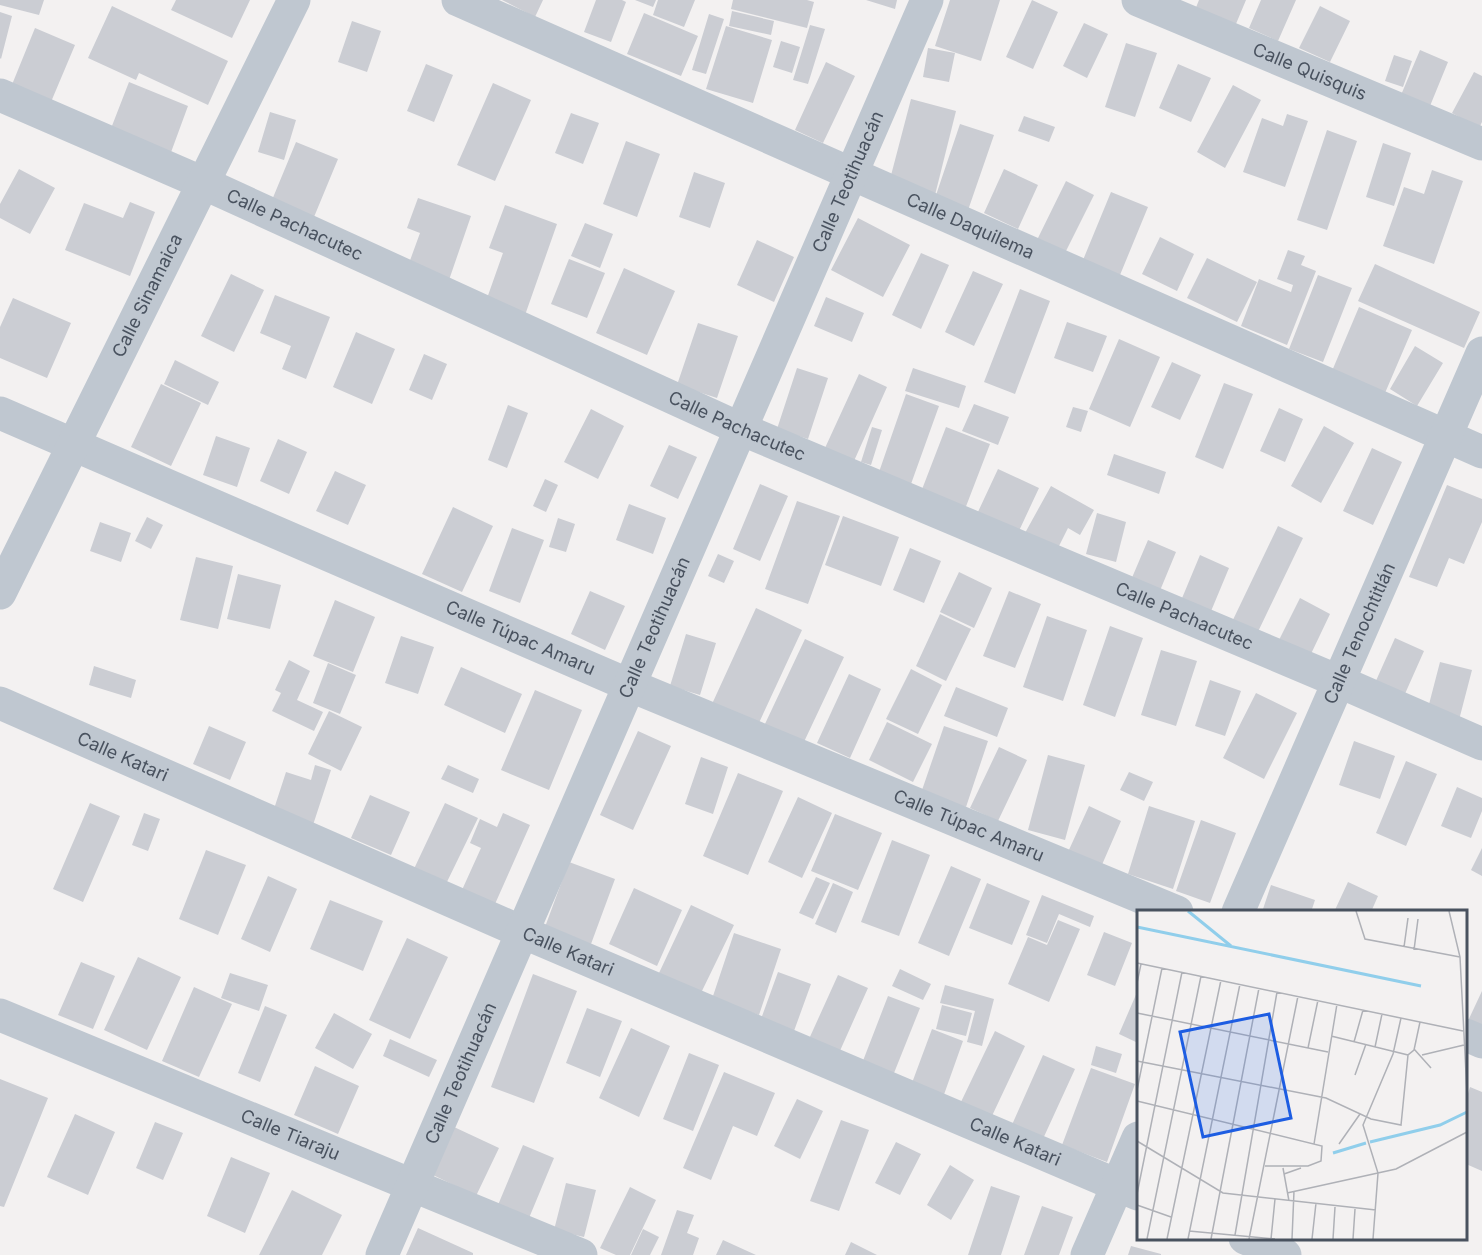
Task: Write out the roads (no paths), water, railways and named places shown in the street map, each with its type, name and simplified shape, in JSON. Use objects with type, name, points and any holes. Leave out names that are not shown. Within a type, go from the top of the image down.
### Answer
[{"type":"street","name":"Calle Sinamaica","points":[[0,593],[294,0]]},
{"type":"street","name":"Calle Daquilema","points":[[458,0],[1482,452]]},
{"type":"street","name":"Calle Teotihuacán","points":[[382,1255],[927,0]]},
{"type":"street","name":"Calle Quisquis","points":[[1138,0],[1482,144]]},
{"type":"street","name":"Calle Pachacutec","points":[[0,95],[203,183],[741,429],[1482,744]]},
{"type":"street","name":"Calle Tenochtitlán","points":[[1239,910],[1482,353]]},
{"type":"street","name":"Calle Túpac Amaru","points":[[0,413],[629,685],[1172,910]]},
{"type":"street","name":"Calle Katari","points":[[0,703],[522,932],[1128,1190]]},
{"type":"street","name":"Calle Tiaraju","points":[[0,1015],[580,1255]]},
{"type":"street","points":[[1467,1035],[1482,1042]]},
{"type":"street","points":[[1087,1255],[1128,1190],[1137,1143]]},
{"type":"street","points":[[1248,1240],[1285,1255]]}]
